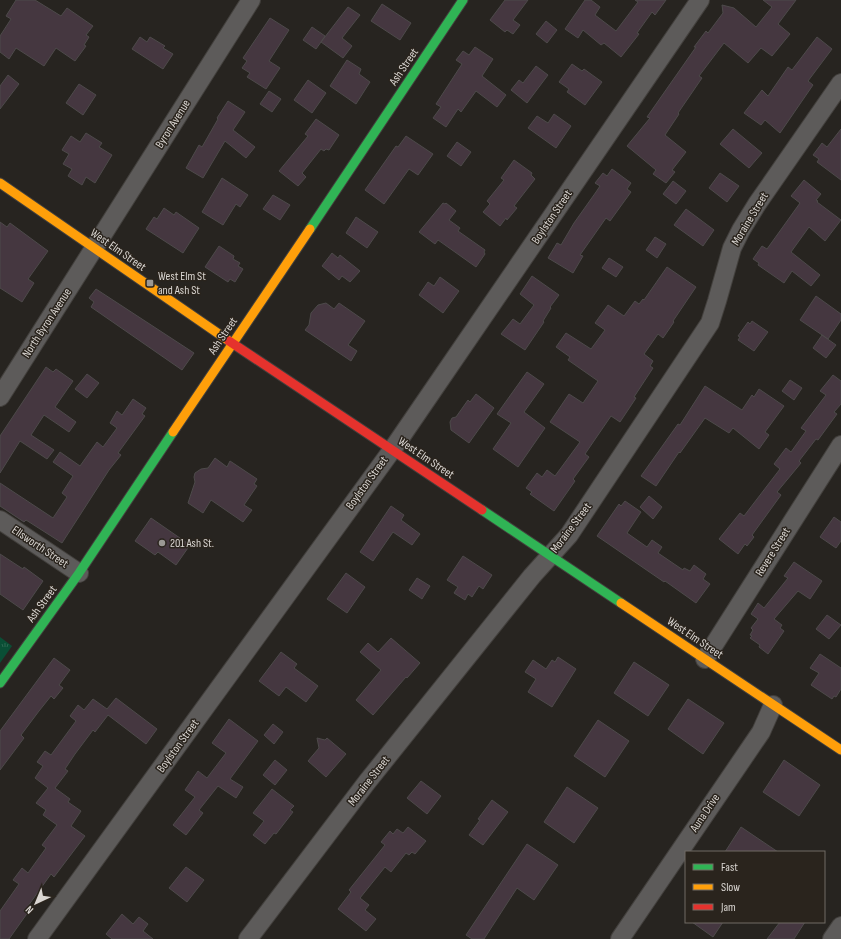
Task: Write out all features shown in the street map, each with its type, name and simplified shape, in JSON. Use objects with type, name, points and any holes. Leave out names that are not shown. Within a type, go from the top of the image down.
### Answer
[{"type":"street","name":"Byron Avenue","points":[[95,249],[251,0]]},
{"type":"street","name":"Ash Street","points":[[0,684],[79,573],[463,0]]},
{"type":"street","name":"Boylston Street","points":[[37,939],[392,450],[700,0]]},
{"type":"street","name":"Moraine Street","points":[[248,939],[367,782],[532,576],[569,535],[710,323],[732,248],[741,230],[757,204],[841,83]]},
{"type":"street","name":"West Elm Street","points":[[0,183],[233,344],[773,705],[840,747]]},
{"type":"street","name":"North Byron Avenue","points":[[0,397],[95,249]]},
{"type":"street","name":"Revere Street","points":[[705,659],[841,445]]},
{"type":"street","name":"Ellsworth Street","points":[[0,520],[79,573]]},
{"type":"street","name":"Auna Drive","points":[[620,939],[761,732],[773,705]]},
{"type":"street","points":[[832,939],[841,926]]},
{"type":"green space","points":[[0,637],[12,646],[0,663]]},
{"type":"building","points":[[16,0],[35,0],[61,16],[67,8],[93,26],[86,35],[89,37],[84,45],[86,46],[75,61],[56,48],[44,66],[16,48],[9,59],[0,52],[0,36],[11,19],[6,16]]},
{"type":"building","points":[[505,0],[528,0],[513,20],[520,25],[513,34],[507,30],[505,32],[490,20]]},
{"type":"building","points":[[585,0],[591,0],[600,7],[595,15],[616,31],[638,2],[635,0],[666,0],[655,15],[652,12],[637,33],[639,34],[621,57],[604,43],[601,45],[583,30],[578,38],[565,29]]},
{"type":"building","points":[[763,0],[796,0],[778,24],[790,34],[772,56],[761,48],[748,63],[724,43],[699,76],[702,78],[665,135],[686,152],[672,170],[675,172],[666,183],[653,174],[656,170],[627,146],[650,118],[647,117],[696,47],[694,47],[706,31],[708,33],[723,13],[722,5],[734,8],[756,27],[772,7]]},
{"type":"building","points":[[382,4],[411,23],[400,40],[371,21]]},
{"type":"building","points":[[348,7],[360,15],[342,38],[352,46],[343,58],[321,42]]},
{"type":"building","points":[[270,18],[289,30],[269,61],[280,68],[266,89],[247,77],[250,73],[242,68],[247,61],[243,58]]},
{"type":"building","points":[[546,21],[557,30],[547,43],[536,34]]},
{"type":"building","points":[[312,27],[325,36],[316,49],[303,40]]},
{"type":"building","points":[[140,37],[147,42],[150,37],[165,46],[163,48],[173,54],[163,69],[132,49]]},
{"type":"building","points":[[817,37],[832,49],[808,81],[813,85],[780,133],[765,120],[761,125],[744,113],[762,90],[768,96],[788,67],[792,70]]},
{"type":"building","points":[[475,47],[493,59],[482,76],[506,95],[497,107],[476,91],[461,112],[458,109],[446,127],[433,118],[441,107],[436,104],[462,64],[456,60],[463,51],[469,55]]},
{"type":"building","points":[[347,60],[361,69],[359,74],[370,82],[356,104],[330,86]]},
{"type":"building","points":[[572,64],[582,71],[584,69],[602,82],[585,105],[567,92],[569,89],[559,82]]},
{"type":"building","points":[[536,66],[548,75],[527,103],[511,90],[519,80],[523,83]]},
{"type":"building","points":[[8,75],[19,84],[0,109],[0,86]]},
{"type":"building","points":[[308,80],[326,93],[312,113],[294,100]]},
{"type":"building","points":[[79,84],[96,95],[83,115],[66,103]]},
{"type":"building","points":[[269,91],[281,99],[272,112],[260,104]]},
{"type":"building","points":[[228,101],[245,112],[233,130],[255,147],[246,158],[225,141],[203,178],[186,168],[199,145],[202,147],[218,119],[217,118]]},
{"type":"building","points":[[554,114],[571,126],[556,148],[528,128],[537,116],[548,123]]},
{"type":"building","points":[[316,119],[339,135],[329,150],[326,149],[324,151],[321,149],[302,173],[306,177],[298,186],[279,171],[308,136],[305,134]]},
{"type":"building","points":[[733,129],[762,153],[749,168],[720,144]]},
{"type":"building","points":[[841,129],[841,180],[817,162],[819,159],[813,155],[822,143],[827,147]]},
{"type":"building","points":[[86,133],[102,143],[99,147],[112,155],[95,183],[86,177],[82,185],[68,176],[72,169],[63,164],[69,154],[62,150],[71,136],[80,142]]},
{"type":"building","points":[[406,136],[433,154],[418,175],[409,169],[384,204],[365,190],[396,146],[398,147]]},
{"type":"building","points":[[457,142],[471,152],[461,166],[447,156]]},
{"type":"building","points":[[514,160],[532,173],[531,175],[535,179],[514,206],[517,208],[500,226],[483,212],[490,204],[487,201],[504,180],[501,178]]},
{"type":"building","points":[[612,169],[631,183],[627,189],[631,192],[610,221],[606,218],[580,255],[583,256],[573,273],[548,258],[557,243],[561,245],[574,223],[600,186],[595,183],[603,173],[607,176]]},
{"type":"building","points":[[720,173],[739,186],[727,202],[709,188]]},
{"type":"building","points":[[222,178],[248,195],[240,207],[236,204],[223,225],[202,212]]},
{"type":"building","points":[[804,180],[821,194],[816,200],[818,201],[817,202],[841,220],[825,241],[809,227],[791,252],[820,275],[811,286],[792,271],[784,283],[758,265],[759,263],[753,259],[762,246],[767,249],[800,203],[791,196]]},
{"type":"building","points":[[673,181],[686,191],[676,204],[663,194]]},
{"type":"building","points":[[273,195],[290,205],[280,220],[263,209]]},
{"type":"building","points":[[443,203],[446,203],[456,211],[449,220],[460,228],[458,231],[485,250],[485,254],[476,267],[438,240],[435,244],[419,232]]},
{"type":"building","points":[[164,208],[174,215],[176,212],[199,228],[183,253],[146,229],[154,217],[157,219]]},
{"type":"building","points":[[686,209],[714,230],[703,246],[674,225]]},
{"type":"building","points":[[356,217],[378,232],[367,248],[346,233]]},
{"type":"building","points":[[0,222],[7,227],[10,223],[48,251],[28,279],[34,283],[22,302],[0,288]]},
{"type":"building","points":[[655,237],[666,244],[657,258],[646,250]]},
{"type":"building","points":[[219,246],[234,256],[233,259],[240,263],[238,266],[243,269],[235,282],[230,279],[228,282],[205,267]]},
{"type":"building","points":[[332,253],[338,258],[340,255],[360,271],[350,282],[342,276],[339,280],[322,266]]},
{"type":"building","points":[[609,258],[623,267],[616,277],[602,268]]},
{"type":"building","points":[[667,267],[696,287],[663,338],[658,334],[644,354],[653,361],[650,366],[653,368],[634,397],[636,398],[620,422],[611,416],[585,454],[589,457],[573,479],[575,481],[554,511],[530,494],[532,492],[526,488],[537,473],[542,477],[547,470],[555,476],[580,442],[550,422],[569,394],[583,403],[598,381],[568,360],[570,357],[556,347],[566,333],[591,349],[605,330],[595,323],[608,305],[624,316],[635,301],[639,304],[643,299],[644,300]]},
{"type":"building","points":[[532,276],[559,295],[550,307],[551,308],[543,321],[544,322],[525,350],[501,334],[513,319],[520,324],[534,305],[520,294]]},
{"type":"building","points":[[440,277],[459,291],[443,313],[419,295],[428,282],[434,286]]},
{"type":"building","points":[[96,289],[194,353],[182,370],[91,307],[94,302],[89,298]]},
{"type":"building","points":[[816,296],[841,314],[841,320],[828,339],[800,320]]},
{"type":"building","points":[[326,303],[334,309],[339,303],[365,321],[348,345],[357,351],[351,361],[305,330],[309,325],[311,313],[318,305]]},
{"type":"building","points":[[752,321],[768,332],[754,351],[738,340],[740,337],[738,336],[748,322],[750,324]]},
{"type":"building","points":[[822,335],[836,345],[826,358],[813,348]]},
{"type":"building","points":[[46,367],[53,372],[56,369],[73,381],[55,407],[76,422],[69,432],[44,415],[31,435],[54,450],[47,459],[20,441],[0,473],[0,436]]},
{"type":"building","points":[[527,372],[544,384],[524,412],[545,428],[518,467],[493,449],[511,423],[497,414]]},
{"type":"building","points":[[87,374],[99,383],[87,398],[75,389]]},
{"type":"building","points":[[833,375],[841,381],[841,404],[834,412],[837,414],[818,440],[816,439],[799,461],[801,463],[777,492],[781,495],[752,535],[754,537],[747,546],[745,544],[738,554],[719,539],[740,513],[744,516],[780,469],[774,464],[786,448],[791,452],[806,431],[801,428],[826,395],[820,391]]},
{"type":"building","points":[[790,380],[802,388],[794,400],[782,391]]},
{"type":"building","points":[[705,386],[742,410],[752,395],[754,397],[759,389],[784,406],[765,432],[769,435],[759,449],[733,428],[729,433],[705,418],[680,453],[679,452],[656,486],[641,476],[678,424],[680,425]]},
{"type":"building","points":[[476,394],[494,408],[469,443],[451,430],[450,422],[452,418],[456,417],[468,400],[470,402]]},
{"type":"building","points":[[133,399],[146,408],[142,414],[145,416],[118,453],[121,455],[109,470],[62,543],[26,520],[24,522],[0,506],[0,483],[53,518],[67,497],[62,493],[73,476],[53,462],[60,452],[80,466],[97,442],[103,447],[117,428],[110,423],[117,411],[122,415]]},
{"type":"building","points":[[215,458],[227,467],[230,461],[257,479],[254,484],[257,486],[244,505],[252,510],[243,522],[211,500],[203,513],[188,503],[195,482],[195,473],[201,469],[208,468]]},
{"type":"building","points":[[649,496],[662,507],[653,519],[640,507]]},
{"type":"building","points":[[625,501],[641,512],[627,533],[647,547],[652,540],[662,547],[658,553],[683,570],[684,568],[690,571],[694,565],[706,574],[703,579],[710,584],[696,603],[597,536],[619,504],[621,506]]},
{"type":"building","points":[[391,506],[404,515],[401,520],[420,534],[412,545],[393,532],[373,561],[360,552]]},
{"type":"building","points":[[834,517],[841,522],[841,541],[836,548],[820,537]]},
{"type":"building","name":"201 Ash St.","points":[[151,518],[190,545],[176,565],[158,552],[155,555],[135,541]]},
{"type":"building","points":[[0,554],[23,569],[24,567],[43,581],[23,610],[0,594]]},
{"type":"building","points":[[463,556],[492,575],[483,589],[479,586],[472,597],[468,594],[465,600],[454,593],[458,587],[447,580]]},
{"type":"building","points":[[794,562],[822,581],[810,599],[798,591],[774,619],[782,625],[780,628],[784,631],[768,654],[759,647],[760,645],[750,638],[753,630],[751,628],[758,619],[751,614],[758,603],[764,608],[788,578],[784,576]]},
{"type":"building","points":[[346,573],[365,587],[347,613],[327,599]]},
{"type":"building","points":[[417,578],[430,586],[422,599],[409,590]]},
{"type":"building","points":[[827,615],[841,625],[829,639],[816,629]]},
{"type":"building","points":[[391,638],[420,663],[373,715],[356,700],[381,670],[360,652],[368,643],[378,652]]},
{"type":"building","points":[[281,652],[297,664],[294,668],[318,686],[306,702],[286,687],[279,696],[259,681]]},
{"type":"building","points":[[820,654],[841,668],[841,689],[836,697],[834,696],[832,699],[811,685],[819,673],[810,668]]},
{"type":"building","points":[[558,657],[576,669],[552,707],[528,692],[536,679],[525,672],[533,660],[546,669],[552,660],[555,662]]},
{"type":"building","points":[[54,658],[70,670],[59,685],[63,688],[54,699],[51,696],[39,711],[21,735],[24,738],[0,770],[0,731]]},
{"type":"building","points":[[634,662],[669,685],[648,716],[614,693]]},
{"type":"building","points":[[116,698],[157,729],[146,744],[108,715],[95,732],[93,730],[75,754],[65,769],[68,771],[55,788],[70,799],[68,802],[81,811],[71,826],[85,836],[54,877],[51,874],[28,906],[31,908],[9,939],[0,939],[0,911],[19,884],[13,880],[22,868],[28,873],[46,848],[42,845],[57,825],[43,815],[46,810],[36,803],[48,788],[35,778],[43,766],[37,762],[45,751],[51,755],[76,721],[70,716],[78,705],[84,710],[93,699],[107,709]]},
{"type":"building","points":[[688,699],[724,723],[703,754],[668,729]]},
{"type":"building","points":[[229,719],[258,741],[230,779],[243,787],[236,798],[218,786],[199,810],[203,813],[186,835],[173,825],[195,797],[185,790],[198,771],[207,778],[226,753],[212,743]]},
{"type":"building","points":[[598,720],[629,741],[605,777],[574,756]]},
{"type":"building","points":[[273,724],[283,732],[274,744],[264,735]]},
{"type":"building","points":[[317,738],[325,740],[327,738],[346,754],[326,777],[308,761],[319,748]]},
{"type":"building","points":[[275,760],[287,770],[275,785],[263,775]]},
{"type":"building","points":[[784,760],[820,785],[799,816],[763,792]]},
{"type":"building","points":[[421,781],[441,796],[427,814],[407,798]]},
{"type":"building","points":[[567,787],[598,808],[574,843],[544,822]]},
{"type":"building","points":[[272,789],[294,806],[290,810],[293,812],[276,834],[274,833],[265,844],[253,835],[264,821],[253,813]]},
{"type":"building","points":[[492,800],[508,812],[483,845],[469,835],[480,820],[478,819]]},
{"type":"building","points":[[408,827],[426,841],[415,854],[412,852],[409,855],[406,853],[391,872],[385,867],[360,898],[369,905],[365,910],[376,919],[366,931],[338,909],[351,892],[349,890],[385,845],[381,842],[390,831],[393,834],[397,829],[403,833]]},
{"type":"building","points":[[741,827],[777,851],[726,851]]},
{"type":"building","points":[[527,844],[558,865],[534,900],[517,888],[484,939],[472,939],[466,935]]},
{"type":"building","points":[[186,867],[204,880],[187,902],[169,888]]},
{"type":"building","points":[[122,914],[133,924],[139,917],[148,924],[143,931],[153,939],[112,939],[106,934]]},
{"type":"building","points":[[693,923],[722,923],[713,937]]},
{"type":"building","points":[[779,923],[804,923],[794,939],[767,939]]},
{"type":"traffic: fast","points":[[310,229],[463,0]]},
{"type":"traffic: fast","points":[[0,683],[79,573],[173,432]]},
{"type":"traffic: fast","points":[[482,510],[621,603]]},
{"type":"traffic: slow","points":[[0,183],[229,341]]},
{"type":"traffic: slow","points":[[173,432],[310,229]]},
{"type":"traffic: slow","points":[[621,603],[841,750]]},
{"type":"traffic: jam","points":[[229,341],[482,510]]},
{"type":"place","name":"West Elm St and Ash St","points":[[150,283]]},
{"type":"place","name":"201 Ash St.","points":[[162,543]]}]
